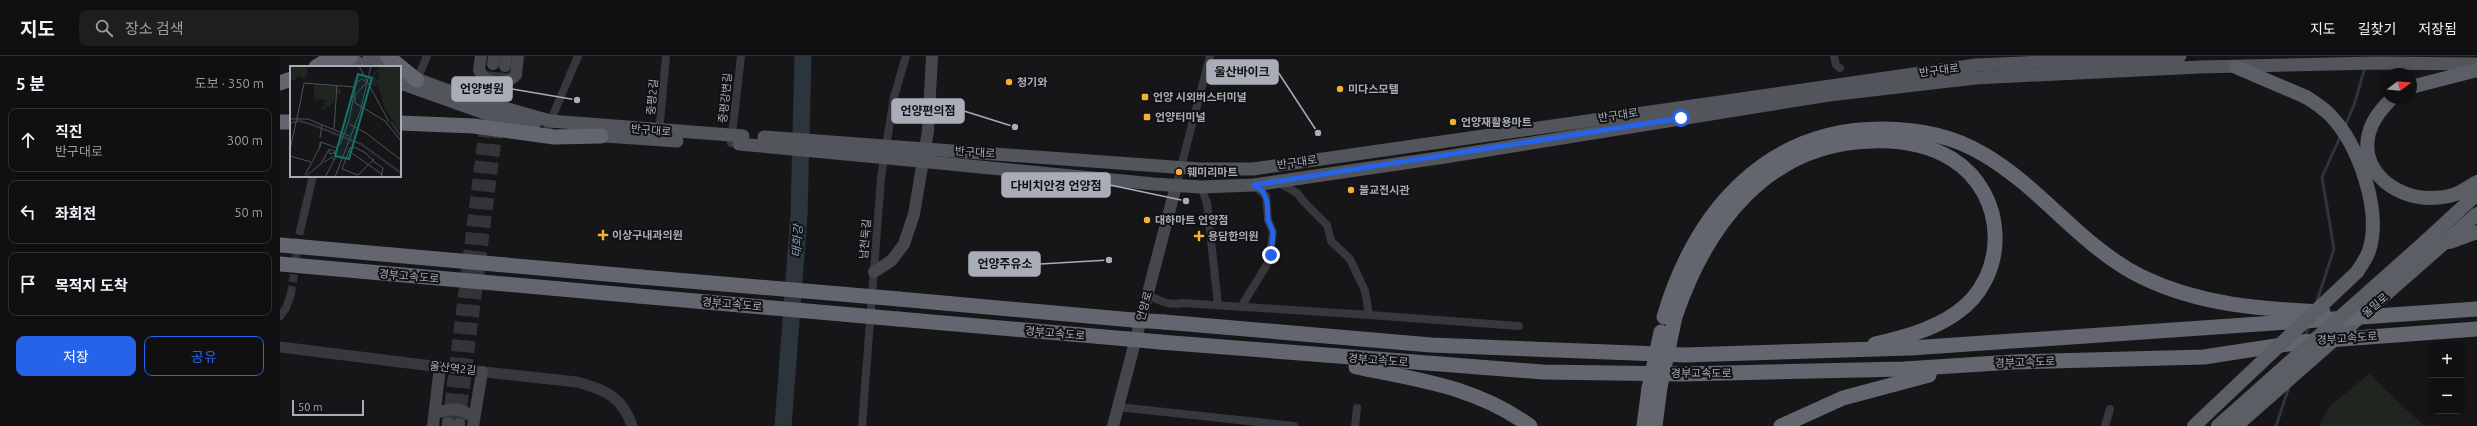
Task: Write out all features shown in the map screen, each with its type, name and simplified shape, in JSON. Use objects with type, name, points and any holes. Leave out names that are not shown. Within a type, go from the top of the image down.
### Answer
[{"type":"highway","points":[[387,56],[394,66]]},
{"type":"highway","points":[[328,63],[361,62]]},
{"type":"highway","points":[[2194,426],[2357,272],[2368,253],[2372,237],[2373,212],[2368,184],[2354,150],[2331,116],[2306,97],[2236,67]]},
{"type":"highway","points":[[2417,85],[2477,70]]},
{"type":"highway","points":[[280,83],[290,79]]},
{"type":"highway","points":[[280,92],[290,88]]},
{"type":"highway","points":[[2386,104],[2378,112],[2368,135],[2372,164],[2384,182],[2408,196],[2432,198],[2455,195],[2477,182]]},
{"type":"highway","points":[[401,124],[474,126],[554,137],[601,136]]},
{"type":"highway","points":[[1644,426],[1678,275],[1701,230],[1720,204],[1749,175],[1772,158],[1805,144],[1838,134],[1876,129],[1927,134],[1954,141],[1980,152],[2025,182],[2106,255],[2158,284],[2225,304],[2278,316],[2388,315],[2477,309]]},
{"type":"highway","points":[[1669,317],[1716,228],[1743,196],[1783,167],[1826,148],[1869,141],[1914,144],[1951,159],[1967,171],[1980,186],[1993,215],[1994,254],[1990,269],[1982,287],[1963,309],[1941,322],[1878,343],[1827,352]]},
{"type":"highway","points":[[2218,426],[2477,194]]},
{"type":"highway","name":"울밀로","points":[[2236,426],[2477,214]]},
{"type":"highway","points":[[2441,247],[2477,232]]},
{"type":"highway","name":"경부고속도로","points":[[280,245],[1164,322],[1325,338],[1496,349],[1685,355],[1827,352],[1919,348],[2278,316]]},
{"type":"highway","name":"경부고속도로","points":[[280,264],[1160,342],[1543,372],[1683,374],[1904,369],[2013,362],[2204,357],[2301,342],[2477,329]]},
{"type":"highway","points":[[1289,353],[1451,387],[1495,404],[1530,426]]},
{"type":"highway","points":[[1781,426],[1828,403],[1881,386],[1934,374],[2013,362]]},
{"type":"highway","points":[[1654,387],[1655,426]]},
{"type":"main road","points":[[347,56],[361,62],[384,66]]},
{"type":"main road","points":[[481,56],[479,70],[484,78],[495,83],[509,82],[516,75],[518,56]]},
{"type":"main road","points":[[874,272],[892,260],[904,244],[914,214],[924,156],[932,56]]},
{"type":"main road","name":"반구대로","points":[[549,125],[898,153],[1176,186],[1200,187],[1254,185],[1445,157],[1829,95],[2180,56]]},
{"type":"main road","name":"반구대로","points":[[924,156],[1180,168],[1253,169],[1976,65],[2131,61],[2236,67],[2349,63],[2477,64]]},
{"type":"main road","name":"반구대로","points":[[401,74],[406,84],[549,125],[601,136],[659,135]]},
{"type":"main road","name":"언양로","points":[[1113,426],[1176,186]]},
{"type":"main road","points":[[433,426],[440,367]]},
{"type":"main road","points":[[474,422],[482,372]]},
{"type":"main road","points":[[435,413],[456,408],[466,412],[474,422]]},
{"type":"street","points":[[406,84],[427,56]]},
{"type":"street","points":[[549,125],[578,56]]},
{"type":"street","name":"중평2길","points":[[659,135],[666,56]]},
{"type":"street","name":"중평강변길","points":[[736,139],[741,56]]},
{"type":"street","name":"남천둑길","points":[[862,426],[881,178],[894,97],[906,56]]},
{"type":"street","points":[[1176,186],[1210,56]]},
{"type":"street","points":[[1834,56],[1836,65],[1840,68]]},
{"type":"street","points":[[300,231],[313,177]]},
{"type":"street","points":[[1275,181],[1298,192],[1304,202],[1327,225],[1331,241],[1346,254],[1355,268],[1365,291],[1369,315]]},
{"type":"street","points":[[1241,307],[1269,261],[1273,240],[1273,232],[1268,220],[1266,196],[1254,185]]},
{"type":"street","points":[[1200,187],[1207,203],[1218,305]]},
{"type":"street","points":[[280,316],[286,308],[291,294]]},
{"type":"street","points":[[1148,294],[1165,304],[1218,305],[1519,326]]},
{"type":"street","name":"울산역2길","points":[[280,347],[577,382],[596,387],[621,402],[632,426]]},
{"type":"street","points":[[1118,407],[1294,426]]},
{"type":"street","points":[[1355,426],[1357,408]]},
{"type":"street","points":[[2105,426],[2110,409]]},
{"type":"shaded area","points":[[2369,374],[2423,425],[2447,426],[2319,426],[2329,407]]},
{"type":"waterway","name":"태화강","points":[[783,426],[799,215],[803,56]]},
{"type":"waterway","points":[[2345,126],[2354,105],[2365,67]]},
{"type":"waterway","points":[[2316,304],[2334,249],[2322,177],[2341,135]]},
{"type":"waterway","points":[[2305,338],[2309,324]]},
{"type":"waterway","points":[[2276,426],[2289,387]]},
{"type":"tunnel","points":[[448,423],[493,64]]},
{"type":"tunnel","points":[[459,424],[505,66]]},
{"type":"tunnel","points":[[291,294],[300,231]]},
{"type":"place","name":"청기와","points":[[1009,82]]},
{"type":"place","name":"미다스모텔","points":[[1340,89]]},
{"type":"place","name":"언양 시외버스터미널","points":[[1145,97]]},
{"type":"place","name":"언양병원","points":[[577,100]]},
{"type":"place","name":"언양터미널","points":[[1147,117]]},
{"type":"place","name":"언양재활용마트","points":[[1453,122]]},
{"type":"place","name":"언양편의점","points":[[1015,127]]},
{"type":"place","name":"울산바이크","points":[[1318,133]]},
{"type":"place","name":"훼미리마트","points":[[1179,172]]},
{"type":"place","name":"불교전시관","points":[[1351,190]]},
{"type":"place","name":"다비치안경 언양점","points":[[1186,201]]},
{"type":"place","name":"대하마트 언양점","points":[[1147,220]]},
{"type":"place","name":"이상구내과의원","points":[[603,235]]},
{"type":"place","name":"용담한의원","points":[[1199,236]]},
{"type":"place","name":"언양주유소","points":[[1109,260]]},
{"type":"route","points":[[1271,255],[1273,232],[1268,220],[1266,196],[1254,185],[1445,157],[1681,118]]}]
